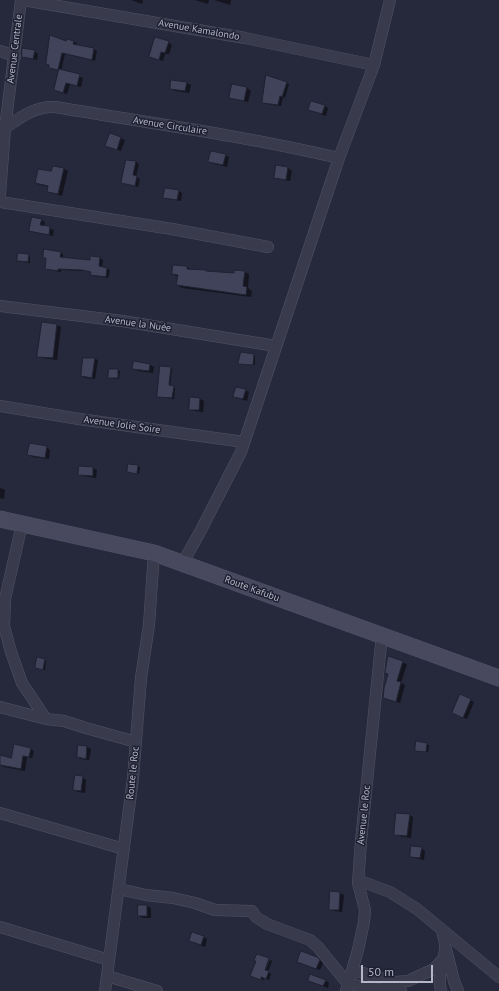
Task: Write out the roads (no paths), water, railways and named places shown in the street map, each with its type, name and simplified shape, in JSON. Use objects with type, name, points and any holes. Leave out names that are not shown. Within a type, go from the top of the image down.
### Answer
[{"type":"main road","name":"Route Kafubu","points":[[0,519],[154,553],[499,678]]},
{"type":"street","name":"Avenue Centrale","points":[[0,194],[3,127],[15,56],[22,0]]},
{"type":"street","name":"Avenue Kamalondo","points":[[22,0],[245,38],[374,65]]},
{"type":"street","points":[[182,564],[241,452],[339,158],[374,65],[390,0]]},
{"type":"street","points":[[0,51],[15,56]]},
{"type":"street","name":"Avenue Circulaire","points":[[3,127],[32,111],[55,107],[282,145],[339,158]]},
{"type":"street","points":[[0,202],[268,247]]},
{"type":"street","name":"Avenue la Nuée","points":[[0,306],[122,321],[276,346]]},
{"type":"street","name":"Avenue Jolie Soire","points":[[0,406],[79,419],[244,442]]},
{"type":"street","points":[[22,524],[5,599],[4,626],[22,683],[46,719]]},
{"type":"street","name":"Route le Roc","points":[[105,991],[133,778],[142,678],[149,625],[154,553]]},
{"type":"street","name":"Avenue le Roc","points":[[347,987],[358,950],[364,916],[358,880],[382,635]]},
{"type":"street","points":[[0,707],[46,719],[64,721],[136,742]]},
{"type":"street","points":[[0,813],[57,828],[124,849]]},
{"type":"street","points":[[358,880],[390,892],[417,909],[499,977]]},
{"type":"street","points":[[119,889],[180,900],[215,910],[252,911],[256,917],[267,924],[310,940],[318,947],[347,987],[401,991]]},
{"type":"street","points":[[0,927],[109,960]]},
{"type":"street","points":[[442,930],[454,981],[458,991]]},
{"type":"street","points":[[441,991],[440,984],[442,960],[446,948]]},
{"type":"street","points":[[352,970],[395,982],[408,981],[434,969],[442,960]]},
{"type":"street","points":[[107,976],[157,991]]}]
